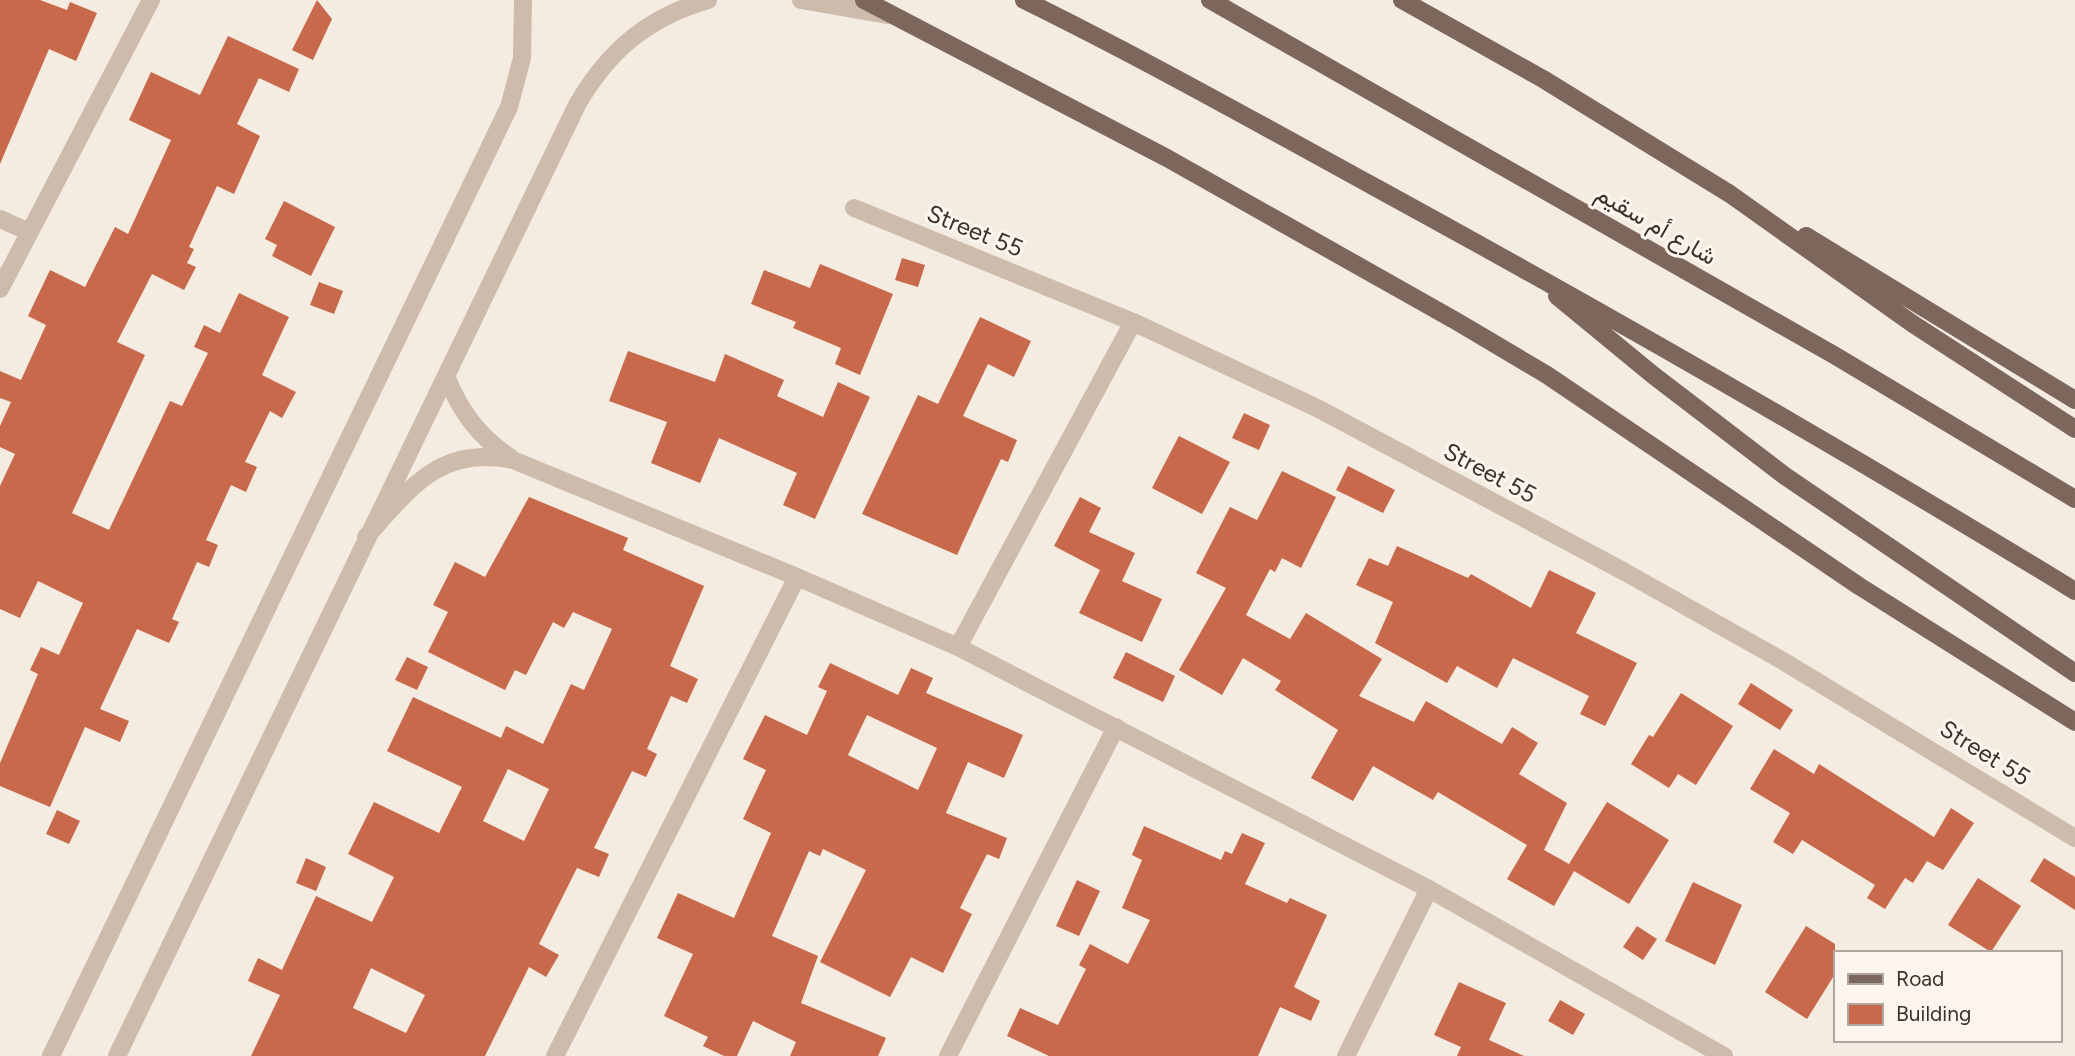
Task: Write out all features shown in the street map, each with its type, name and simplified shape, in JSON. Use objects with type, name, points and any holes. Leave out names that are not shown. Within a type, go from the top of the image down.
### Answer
[{"type":"main road","points":[[864,0],[1167,158],[1456,320],[1547,375],[1859,586],[2075,722]]},
{"type":"main road","points":[[1024,0],[1184,83],[1525,269],[1753,398],[2075,591]]},
{"type":"main road","name":"شارع أم سقيم","points":[[1210,0],[1834,355],[2075,499]]},
{"type":"main road","points":[[1402,0],[1554,86],[1730,194],[1923,305],[2075,400]]},
{"type":"main road","points":[[1730,194],[1913,324],[2075,429]]},
{"type":"main road","points":[[1525,269],[1653,375],[1763,459],[2075,673]]},
{"type":"street","points":[[0,289],[151,0]]},
{"type":"street","points":[[51,1056],[497,131],[513,95],[522,58],[523,0]]},
{"type":"street","points":[[117,1056],[366,537],[589,83],[622,45],[663,16],[708,0]]},
{"type":"street","points":[[801,0],[896,16]]},
{"type":"street","name":"Street 55","points":[[854,208],[1133,321],[1317,408],[1623,571],[1839,694],[2075,838]]},
{"type":"street","points":[[0,219],[29,232]]},
{"type":"street","points":[[958,647],[1133,321]]},
{"type":"street","points":[[446,376],[465,416],[479,433],[513,460]]},
{"type":"street","points":[[366,537],[416,482],[430,472],[446,464],[480,456],[513,460],[797,576],[958,647],[1429,889],[1724,1056]]},
{"type":"street","points":[[555,1056],[797,576]]},
{"type":"street","points":[[948,1056],[1116,727]]},
{"type":"street","points":[[1346,1056],[1429,889]]},
{"type":"building","points":[[0,0],[40,0],[67,10],[70,2],[97,13],[76,61],[49,49],[0,164]]},
{"type":"building","points":[[317,0],[332,19],[313,60],[292,50]]},
{"type":"building","points":[[228,36],[299,69],[289,92],[259,78],[237,124],[260,136],[234,194],[217,186],[189,247],[194,249],[187,263],[196,267],[184,290],[152,274],[117,342],[145,355],[72,513],[109,530],[170,401],[182,406],[208,353],[194,347],[204,325],[220,333],[239,293],[289,317],[262,375],[296,392],[282,418],[270,411],[245,462],[257,467],[246,492],[231,485],[206,540],[218,545],[209,567],[197,562],[172,619],[179,622],[169,643],[137,629],[100,709],[129,721],[120,742],[85,727],[50,807],[0,786],[0,763],[38,674],[30,670],[41,647],[59,655],[83,603],[38,581],[20,618],[0,609],[0,486],[15,454],[0,447],[0,426],[11,402],[0,398],[0,371],[21,380],[46,325],[28,316],[50,270],[85,287],[115,227],[128,234],[171,140],[129,120],[151,72],[200,95]]},
{"type":"building","points":[[284,201],[335,227],[311,276],[272,256],[277,245],[265,239]]},
{"type":"building","points":[[902,258],[925,265],[918,287],[895,280]]},
{"type":"building","points":[[820,264],[893,294],[860,375],[835,364],[841,348],[793,328],[796,322],[751,304],[764,270],[810,288]]},
{"type":"building","points":[[319,282],[343,291],[334,314],[310,305]]},
{"type":"building","points":[[980,317],[1031,341],[1014,377],[988,364],[963,416],[1017,440],[1008,462],[1001,459],[957,555],[862,514],[918,395],[938,404]]},
{"type":"building","points":[[628,351],[715,382],[725,354],[784,380],[777,396],[823,417],[838,382],[870,397],[815,519],[783,505],[797,473],[719,438],[700,483],[651,463],[667,422],[609,401]]},
{"type":"building","points":[[1244,413],[1270,425],[1259,450],[1232,438]]},
{"type":"building","points":[[1179,436],[1230,462],[1202,514],[1152,488]]},
{"type":"building","points":[[1348,466],[1395,490],[1383,513],[1336,490]]},
{"type":"building","points":[[1282,471],[1336,497],[1301,568],[1282,558],[1275,572],[1270,569],[1246,615],[1290,639],[1306,613],[1382,659],[1359,696],[1414,722],[1426,701],[1502,744],[1512,727],[1538,743],[1519,774],[1567,803],[1544,850],[1569,864],[1607,802],[1669,840],[1629,904],[1574,871],[1554,906],[1507,879],[1527,845],[1438,792],[1433,800],[1373,766],[1353,801],[1311,778],[1338,730],[1275,690],[1281,681],[1243,658],[1222,695],[1179,670],[1226,588],[1196,573],[1230,507],[1257,520]]},
{"type":"building","points":[[529,497],[628,538],[623,550],[704,586],[670,666],[698,679],[687,703],[671,696],[647,749],[657,754],[646,777],[632,771],[594,848],[609,854],[599,877],[577,868],[539,944],[559,955],[546,977],[529,967],[485,1056],[251,1056],[280,995],[248,981],[258,958],[282,970],[316,896],[372,922],[394,877],[348,854],[374,802],[439,833],[462,787],[387,751],[413,697],[501,738],[506,726],[543,744],[571,684],[584,690],[612,629],[573,612],[564,628],[553,622],[526,675],[515,670],[505,690],[428,652],[448,612],[433,605],[455,562],[485,577]],"holes":[[[508,769],[549,789],[524,841],[483,821]],[[371,968],[425,995],[406,1033],[353,1008]]]},
{"type":"building","points":[[1080,497],[1101,508],[1089,532],[1135,553],[1122,581],[1162,599],[1142,642],[1079,613],[1100,570],[1054,546]]},
{"type":"building","points":[[1397,546],[1468,578],[1471,574],[1531,608],[1549,570],[1596,593],[1576,633],[1637,663],[1605,726],[1580,714],[1589,696],[1513,658],[1497,688],[1457,666],[1447,683],[1375,643],[1393,602],[1356,585],[1369,558],[1388,566]]},
{"type":"building","points":[[1126,652],[1175,676],[1163,702],[1113,678]]},
{"type":"building","points":[[407,657],[428,667],[417,690],[395,680]]},
{"type":"building","points":[[830,663],[898,695],[911,668],[933,678],[926,693],[1023,735],[1004,778],[968,762],[946,813],[1007,838],[999,859],[987,854],[960,908],[972,914],[943,973],[911,957],[890,997],[820,962],[866,870],[823,849],[820,856],[809,851],[772,936],[818,956],[801,1003],[886,1038],[878,1056],[790,1056],[796,1042],[753,1021],[737,1056],[724,1056],[703,1046],[708,1037],[664,1016],[693,954],[657,938],[678,893],[734,918],[771,833],[743,819],[766,770],[743,759],[765,715],[807,735],[827,691],[818,687]],"holes":[[[867,715],[937,748],[918,790],[848,755]]]},
{"type":"building","points":[[1751,683],[1793,710],[1780,730],[1738,704]]},
{"type":"building","points":[[1681,693],[1733,726],[1696,785],[1678,774],[1669,788],[1631,764],[1649,735],[1653,737]]},
{"type":"building","points":[[1774,749],[1814,774],[1819,764],[1934,837],[1951,808],[1974,823],[1943,870],[1927,861],[1913,883],[1905,878],[1885,909],[1867,898],[1875,885],[1802,840],[1793,854],[1773,842],[1790,813],[1750,789]]},
{"type":"building","points":[[57,810],[80,821],[69,844],[46,834]]},
{"type":"building","points":[[1144,826],[1221,860],[1225,851],[1232,854],[1242,833],[1265,843],[1245,884],[1287,903],[1290,898],[1327,915],[1294,987],[1320,1001],[1311,1021],[1280,1007],[1258,1056],[1049,1056],[1007,1036],[1020,1008],[1058,1025],[1086,969],[1079,965],[1090,944],[1128,964],[1150,920],[1122,908],[1142,860],[1132,855]]},
{"type":"building","points":[[306,858],[326,867],[316,891],[296,883]]},
{"type":"building","points":[[2044,858],[2075,877],[2075,910],[2030,881]]},
{"type":"building","points":[[1978,878],[2021,906],[1992,951],[1948,925]]},
{"type":"building","points":[[1077,880],[1100,891],[1079,936],[1056,926]]},
{"type":"building","points":[[1693,882],[1742,905],[1715,965],[1665,941]]},
{"type":"building","points":[[1637,926],[1657,939],[1643,960],[1623,947]]},
{"type":"building","points":[[1806,926],[1835,944],[1834,976],[1807,1019],[1765,992]]},
{"type":"building","points":[[1459,982],[1506,1003],[1489,1040],[1524,1056],[1457,1056],[1461,1047],[1434,1035]]},
{"type":"building","points":[[1560,1000],[1585,1014],[1573,1035],[1548,1021]]}]
